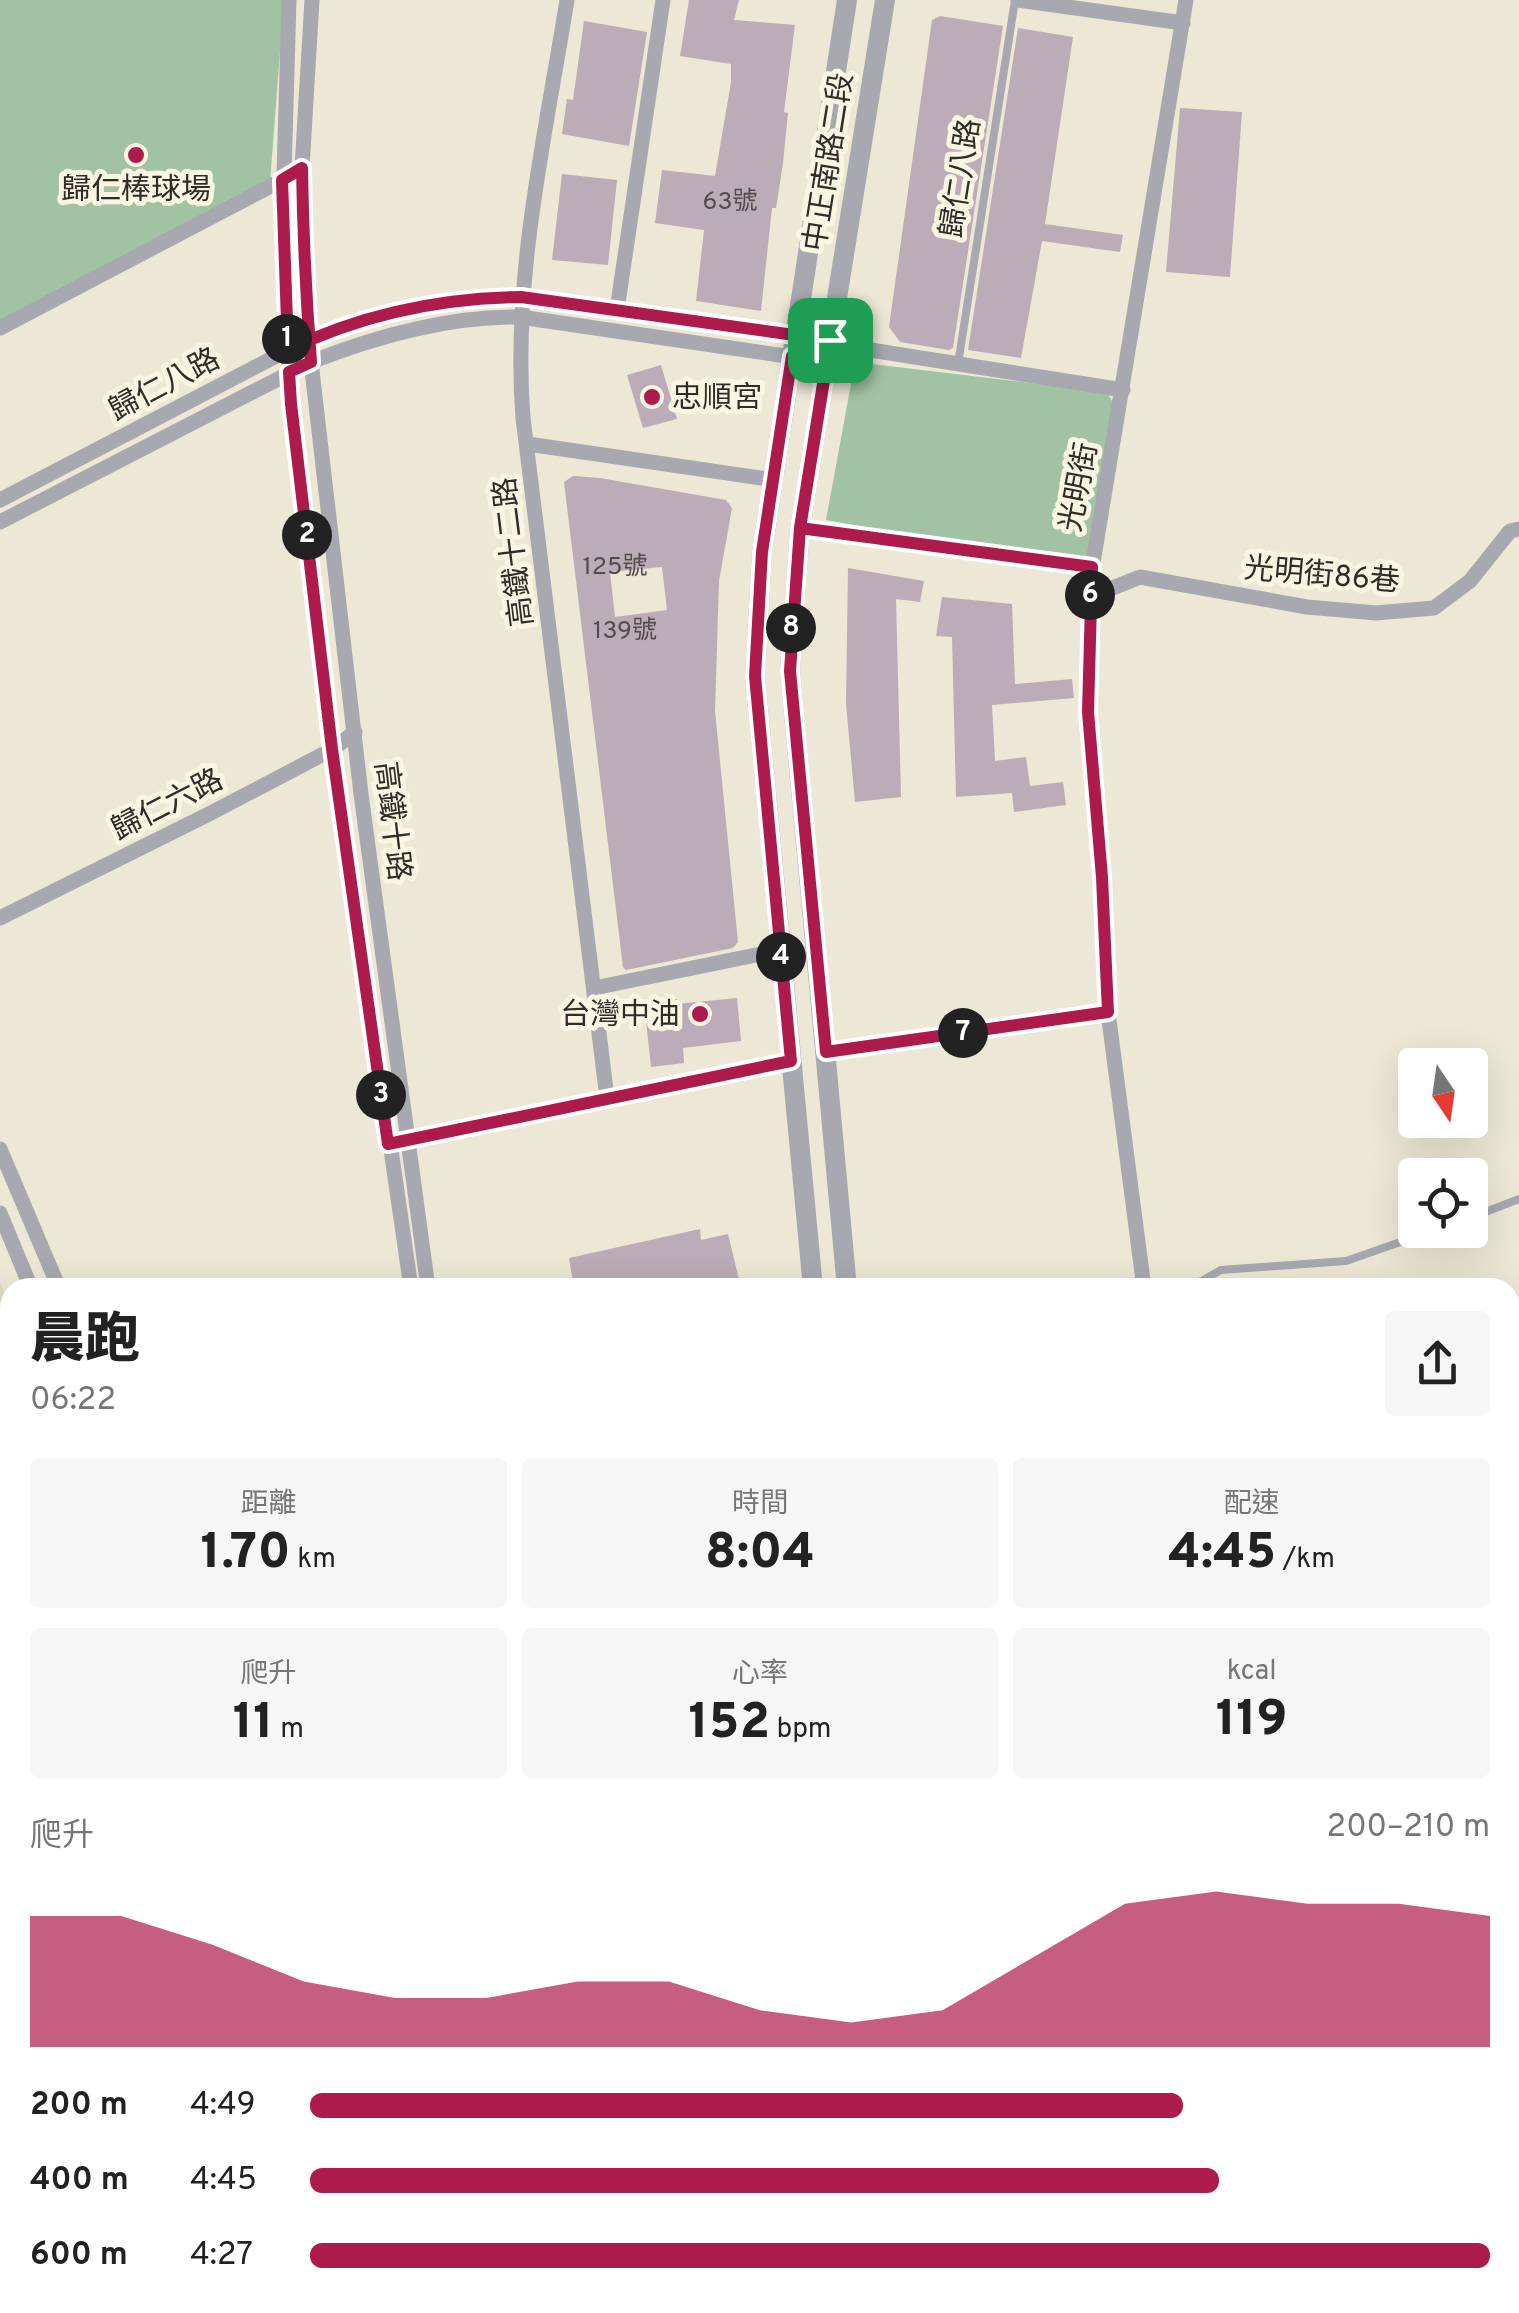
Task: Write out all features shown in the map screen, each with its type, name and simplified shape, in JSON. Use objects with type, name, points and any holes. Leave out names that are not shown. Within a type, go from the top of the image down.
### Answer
[{"type":"street","name":"高鐵十路","points":[[289,0],[282,180],[289,372],[332,749],[409,1278]]},
{"type":"street","name":"高鐵十路","points":[[312,0],[302,168],[309,340],[355,732],[427,1278]]},
{"type":"street","name":"高鐵十二路","points":[[567,0],[521,297],[518,359],[607,1098]]},
{"type":"street","points":[[617,310],[663,0]]},
{"type":"street","name":"中正南路二段","points":[[812,1278],[755,676],[759,588],[847,0]]},
{"type":"street","name":"中正南路二段","points":[[847,1278],[790,671],[800,528],[884,0]]},
{"type":"street","points":[[1017,0],[1183,22]]},
{"type":"street","name":"光明街","points":[[1143,1278],[1108,1012],[1088,712],[1090,596],[1186,0]]},
{"type":"street","points":[[0,328],[302,168]]},
{"type":"street","name":"歸仁八路","points":[[0,500],[288,350],[346,324],[394,312],[466,300],[521,297],[830,340]]},
{"type":"street","name":"歸仁八路","points":[[0,522],[289,372],[354,345],[398,333],[493,317],[520,317],[827,362]]},
{"type":"street","points":[[858,348],[1123,390]]},
{"type":"street","points":[[528,444],[774,480]]},
{"type":"street","points":[[800,528],[1092,567]]},
{"type":"street","name":"光明街86巷","points":[[1090,596],[1140,578],[1307,607],[1376,613],[1434,608],[1470,582],[1510,531],[1519,529]]},
{"type":"street","name":"歸仁六路","points":[[0,918],[332,749],[355,732]]},
{"type":"street","points":[[594,988],[781,950]]},
{"type":"street","points":[[826,1052],[1108,1012]]},
{"type":"street","points":[[388,1144],[791,1061]]},
{"type":"street","points":[[0,1149],[56,1278]]},
{"type":"street","points":[[0,1213],[28,1278]]},
{"type":"lane","name":"歸仁八路","points":[[958,364],[1017,0]]},
{"type":"lane","points":[[830,340],[858,348]]},
{"type":"lane","points":[[827,362],[858,348]]},
{"type":"lane","points":[[1488,1211],[1519,1199]]},
{"type":"lane","points":[[1207,1278],[1221,1270],[1346,1262],[1398,1243]]},
{"type":"green space","name":"歸仁棒球場","points":[[0,0],[284,0],[270,182],[0,320]]},
{"type":"green space","points":[[855,362],[1107,392],[1120,416],[1094,552],[1075,565],[826,520]]},
{"type":"building","points":[[689,0],[739,0],[734,20],[795,25],[784,112],[788,113],[783,163],[776,208],[772,208],[761,311],[696,301],[704,230],[655,223],[662,170],[715,176],[731,82],[731,64],[680,56]]},
{"type":"building","points":[[940,16],[1003,26],[953,348],[949,350],[900,342],[889,327],[932,20]]},
{"type":"building","points":[[584,21],[647,32],[629,146],[562,134],[567,99],[573,100]]},
{"type":"building","points":[[1018,28],[1073,37],[1045,224],[1123,235],[1120,252],[1042,241],[1021,358],[968,350]]},
{"type":"building","points":[[1180,108],[1242,112],[1230,277],[1166,272]]},
{"type":"building","points":[[562,174],[617,180],[608,265],[552,260]]},
{"type":"building","name":"忠順宮","points":[[661,365],[677,419],[643,428],[627,375]]},
{"type":"building","points":[[573,476],[600,478],[726,500],[732,508],[719,581],[715,711],[738,942],[733,948],[626,970],[623,967],[564,482]],"holes":[[[662,567],[667,610],[615,617],[610,572]]]},
{"type":"building","points":[[848,568],[924,581],[920,602],[896,599],[901,797],[855,802],[846,704]]},
{"type":"building","points":[[942,597],[1012,604],[1015,684],[1072,679],[1074,698],[992,705],[995,761],[1026,757],[1030,786],[1063,782],[1066,805],[1014,812],[1012,793],[956,797],[952,637],[936,636]]},
{"type":"building","points":[[737,998],[741,1041],[683,1048],[684,1063],[651,1067],[644,1002],[677,999],[677,1004]]},
{"type":"building","points":[[700,1229],[701,1240],[728,1234],[739,1278],[572,1278],[569,1258]]},
{"type":"place","name":"歸仁棒球場","points":[[136,155]]},
{"type":"place","name":"忠順宮","points":[[652,397]]},
{"type":"place","name":"台灣中油","points":[[700,1014]]},
{"type":"route","points":[[830,340],[521,297],[494,297],[394,312],[346,324],[309,340],[288,350],[282,180],[302,168],[303,230],[308,286],[309,340],[311,362],[289,372],[291,404],[332,749],[388,1144],[791,1061],[755,676],[762,552],[792,356],[827,362],[800,528],[1092,567],[1088,712],[1108,1012],[826,1052],[790,671],[800,528],[814,445],[827,362],[830,340]]}]
